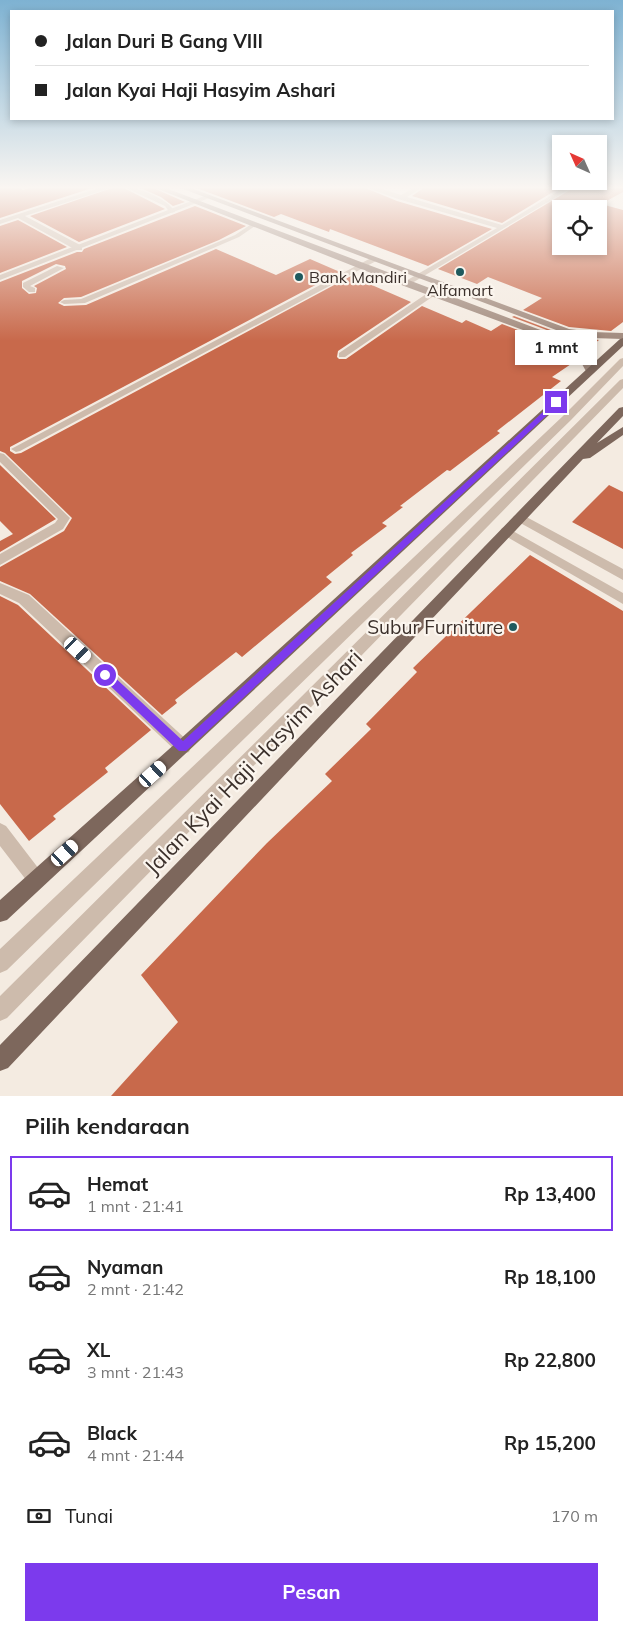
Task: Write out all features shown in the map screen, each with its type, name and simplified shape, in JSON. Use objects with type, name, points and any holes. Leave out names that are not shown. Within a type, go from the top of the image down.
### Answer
[{"type":"main road","points":[[287,238],[570,345],[587,362],[590,371]]},
{"type":"main road","points":[[316,238],[567,331],[592,335],[623,336]]},
{"type":"main road","points":[[0,913],[623,341]]},
{"type":"main road","name":"Jalan Kyai Haji Hasyim Ashari","points":[[0,1060],[623,410]]},
{"type":"main road","points":[[567,469],[623,430]]},
{"type":"street","points":[[61,238],[79,248]]},
{"type":"street","points":[[0,278],[104,238]]},
{"type":"street","points":[[64,302],[82,301],[232,238]]},
{"type":"street","points":[[407,284],[484,238]]},
{"type":"street","points":[[16,449],[374,260]]},
{"type":"street","points":[[32,290],[26,284],[35,278],[60,268]]},
{"type":"street","points":[[342,354],[444,286]]},
{"type":"street","points":[[0,963],[567,418],[623,361]]},
{"type":"street","points":[[0,1011],[623,382]]},
{"type":"street","points":[[0,456],[64,518],[60,526],[0,560]]},
{"type":"street","points":[[519,517],[623,574]]},
{"type":"street","points":[[506,531],[623,599]]},
{"type":"street","points":[[0,588],[24,599],[182,747]]},
{"type":"street","points":[[0,832],[36,879]]},
{"type":"building","points":[[0,238],[51,238],[67,247],[0,273]]},
{"type":"building","points":[[72,238],[89,238],[79,242]]},
{"type":"building","points":[[112,238],[223,238],[81,297],[64,298],[58,303],[64,306],[86,305],[216,249],[276,275],[310,259],[340,272],[10,447],[10,451],[15,454],[21,453],[351,276],[411,302],[338,351],[337,357],[339,359],[346,359],[422,306],[462,323],[466,320],[491,331],[502,324],[552,343],[576,357],[572,360],[574,362],[552,377],[561,381],[497,431],[500,433],[400,506],[403,507],[382,523],[387,526],[351,553],[353,555],[326,577],[332,582],[242,657],[236,652],[175,700],[177,703],[162,715],[30,594],[0,581],[0,567],[64,531],[72,518],[5,453],[0,451],[0,282],[77,252],[82,252],[84,249]],"holes":[[[56,264],[65,266],[66,269],[34,286],[37,288],[36,293],[29,294],[22,288],[22,281]]]},
{"type":"building","points":[[354,238],[476,238],[428,266]]},
{"type":"building","points":[[490,238],[552,238],[552,255],[607,255],[607,238],[623,238],[623,322],[611,331],[569,327],[523,310],[542,298],[488,277],[477,284],[438,269]]},
{"type":"building","points":[[514,316],[564,335],[599,340],[584,351],[560,335],[512,317]]},
{"type":"building","points":[[0,465],[56,519],[0,552],[0,541],[13,534],[0,521]]},
{"type":"building","points":[[609,485],[623,492],[623,549],[572,522]]},
{"type":"building","points":[[530,555],[623,611],[623,1096],[111,1096],[178,1022],[141,975],[267,843],[332,781],[325,774],[371,729],[366,724],[417,672],[413,668]]},
{"type":"building","points":[[0,596],[18,605],[151,730],[105,768],[108,772],[53,816],[56,819],[29,841],[0,804]]},
{"type":"place","name":"Alfamart","points":[[460,272]]},
{"type":"place","name":"Bank Mandiri","points":[[299,277]]},
{"type":"place","name":"Subur Furniture","points":[[513,627]]},
{"type":"route","points":[[105,675],[182,747],[556,402]]}]
